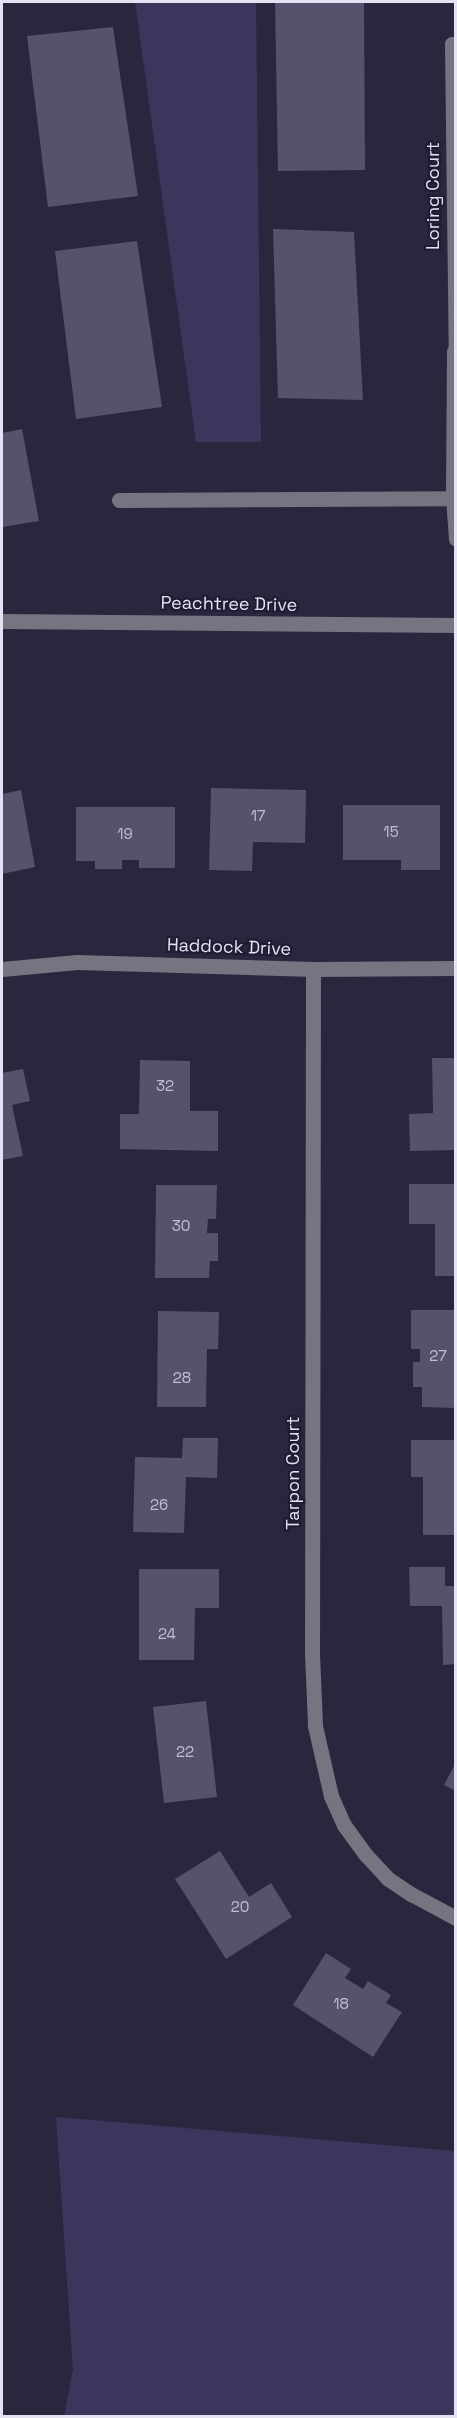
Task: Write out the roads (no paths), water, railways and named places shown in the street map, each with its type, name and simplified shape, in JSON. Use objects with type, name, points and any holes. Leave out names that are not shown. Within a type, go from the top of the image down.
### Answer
[{"type":"street","name":"Loring Court","points":[[456,44],[452,44],[455,351],[453,498],[456,539]]},
{"type":"street","points":[[119,500],[453,498]]},
{"type":"street","name":"Peachtree Drive","points":[[2,621],[456,625]]},
{"type":"street","name":"Haddock Drive","points":[[2,969],[77,962],[313,969],[456,968]]},
{"type":"street","name":"Tarpon Court","points":[[313,969],[312,1653],[315,1726],[331,1797],[344,1825],[364,1854],[387,1878],[411,1894],[456,1918]]}]
